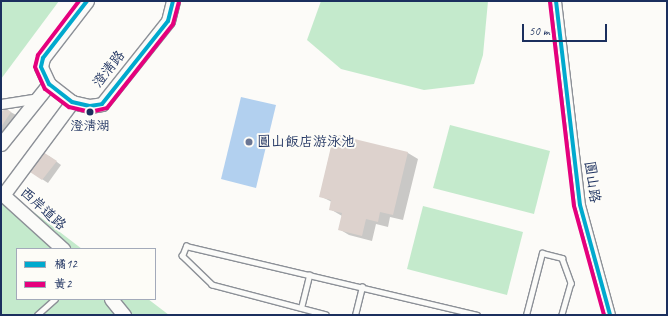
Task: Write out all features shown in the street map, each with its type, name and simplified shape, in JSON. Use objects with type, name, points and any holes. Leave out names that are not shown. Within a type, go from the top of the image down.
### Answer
[{"type":"street","name":"澄清路","points":[[87,1],[43,58],[42,67],[50,84],[72,102],[90,106],[102,104],[168,21],[173,1]]},
{"type":"street","name":"圓山路","points":[[556,1],[580,205],[610,315]]},
{"type":"street","points":[[1,144],[50,84]]},
{"type":"street","points":[[1,104],[38,98]]},
{"type":"street","points":[[2,194],[72,102]]},
{"type":"street","name":"西岸道路","points":[[2,194],[62,248]]},
{"type":"street","points":[[112,300],[124,315]]},
{"type":"lane","points":[[326,315],[212,285],[182,256],[186,246],[477,315]]},
{"type":"lane","points":[[526,315],[542,253],[562,258],[571,283],[562,315]]},
{"type":"lane","points":[[301,308],[309,275]]},
{"type":"lane","points":[[356,315],[362,287]]},
{"type":"lane","points":[[37,315],[54,300]]},
{"type":"green space","points":[[1,1],[59,1],[1,79]]},
{"type":"green space","points":[[321,1],[488,1],[483,55],[474,84],[424,90],[341,69],[307,40]]},
{"type":"green space","points":[[450,125],[550,151],[534,214],[433,188]]},
{"type":"green space","points":[[1,187],[81,248],[16,248],[16,300],[149,300],[169,315],[1,315]]},
{"type":"green space","points":[[423,206],[523,232],[507,295],[407,269]]},
{"type":"water","name":"圓山飯店游泳池","points":[[241,97],[276,105],[256,188],[221,179]]},
{"type":"building","points":[[7,109],[11,112],[1,127],[1,111]]},
{"type":"building","points":[[334,134],[408,152],[393,215],[380,212],[378,222],[366,219],[362,236],[338,230],[342,213],[329,210],[331,200],[319,197]]},
{"type":"building","points":[[43,152],[57,161],[42,180],[27,170]]},
{"type":"transit line","name":"黃2","points":[[79,1],[38,55],[35,67],[45,89],[69,107],[90,112],[107,108],[173,24],[179,2]]},
{"type":"transit line","name":"橘12","points":[[87,1],[43,58],[41,67],[49,84],[72,102],[90,106],[102,104],[168,21],[173,1]]},
{"type":"transit line","name":"橘12","points":[[556,1],[580,205],[610,315]]},
{"type":"transit line","name":"黃2","points":[[550,2],[574,206],[604,315]]},
{"type":"place","name":"澄清湖","points":[[90,112]]},
{"type":"place","name":"圓山飯店游泳池","points":[[249,142]]}]
